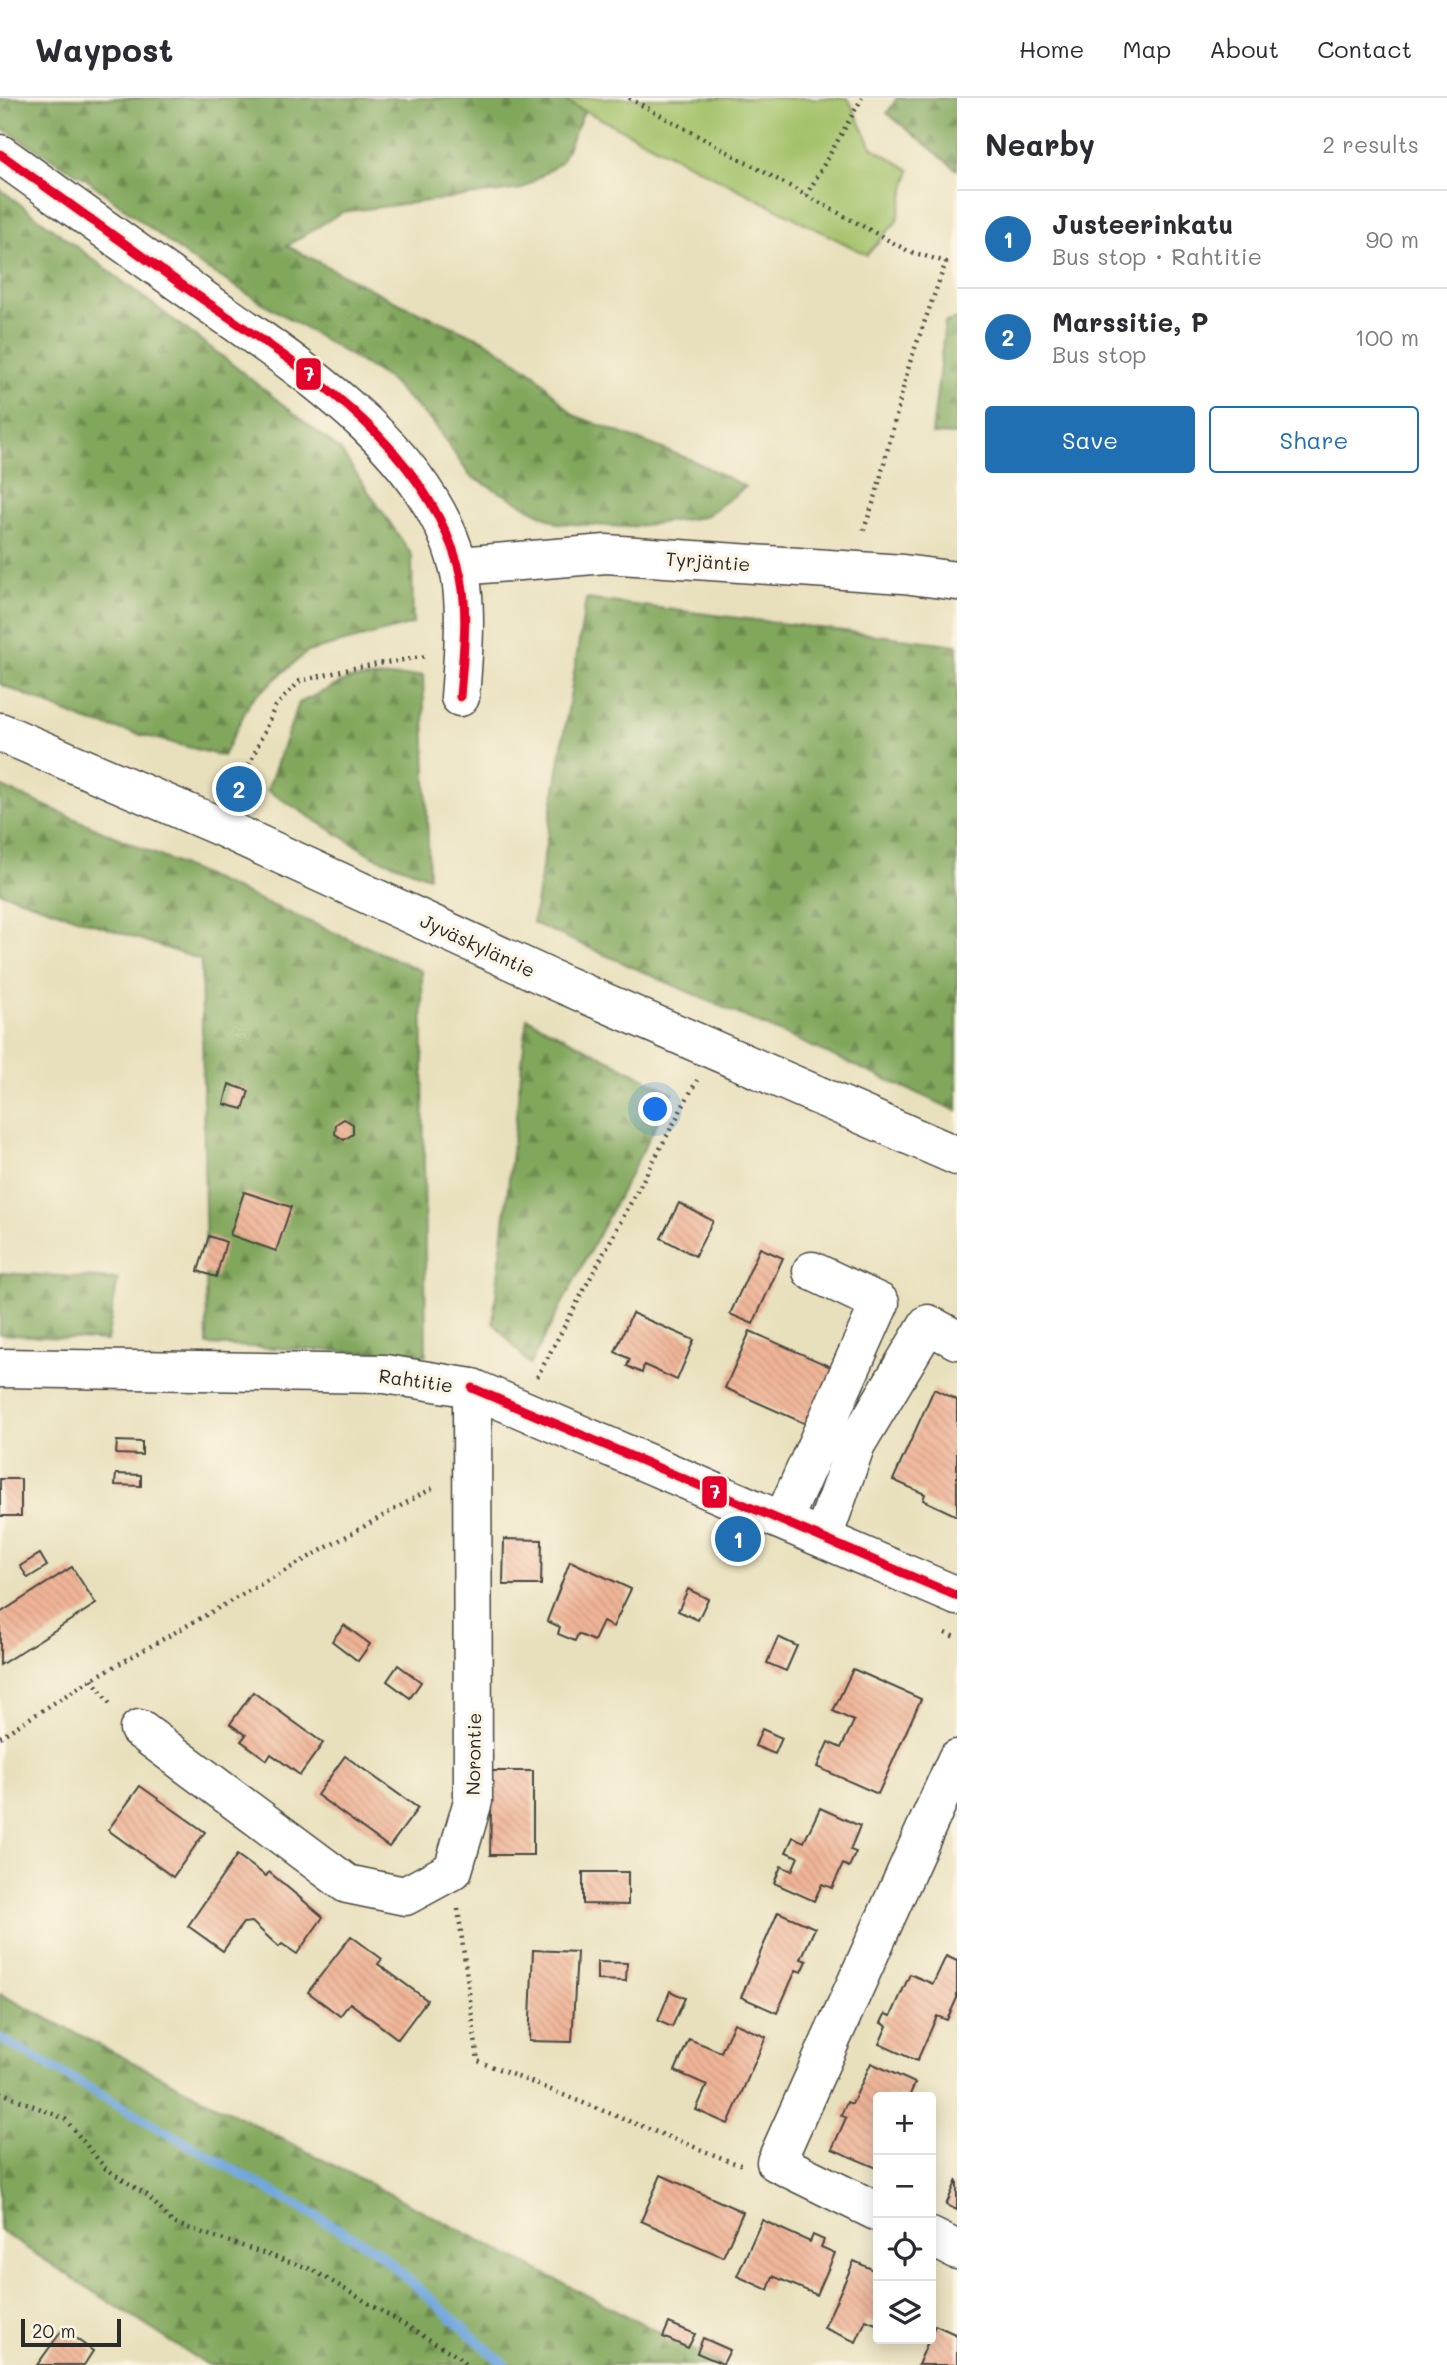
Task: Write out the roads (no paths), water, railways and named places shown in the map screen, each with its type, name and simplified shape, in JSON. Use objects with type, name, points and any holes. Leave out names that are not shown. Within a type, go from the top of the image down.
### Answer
[{"type":"main road","points":[[0,154],[285,358],[341,402],[412,474],[444,528],[459,566],[463,650],[460,697]]},
{"type":"main road","name":"Tyrjäntie","points":[[459,566],[606,554],[850,570],[957,582]]},
{"type":"main road","name":"Jyväskyläntie","points":[[0,732],[221,827],[551,979],[957,1156]]},
{"type":"main road","points":[[783,1520],[880,1303],[812,1270]]},
{"type":"main road","points":[[823,1537],[856,1444],[928,1324],[957,1340]]},
{"type":"main road","name":"Rahtitie","points":[[0,1368],[385,1374],[472,1388],[957,1597]]},
{"type":"main road","name":"Norontie","points":[[139,1729],[347,1884],[405,1896],[453,1870],[473,1801],[472,1388]]},
{"type":"main road","points":[[873,2210],[776,2162],[957,1759]]},
{"type":"main road","points":[[936,2239],[957,2249]]},
{"type":"waterway","points":[[0,2038],[374,2249],[505,2365]]},
{"type":"place","name":"Marssitie, P","points":[[239,789]]},
{"type":"place","name":"Justeerinkatu","points":[[738,1539]]}]
